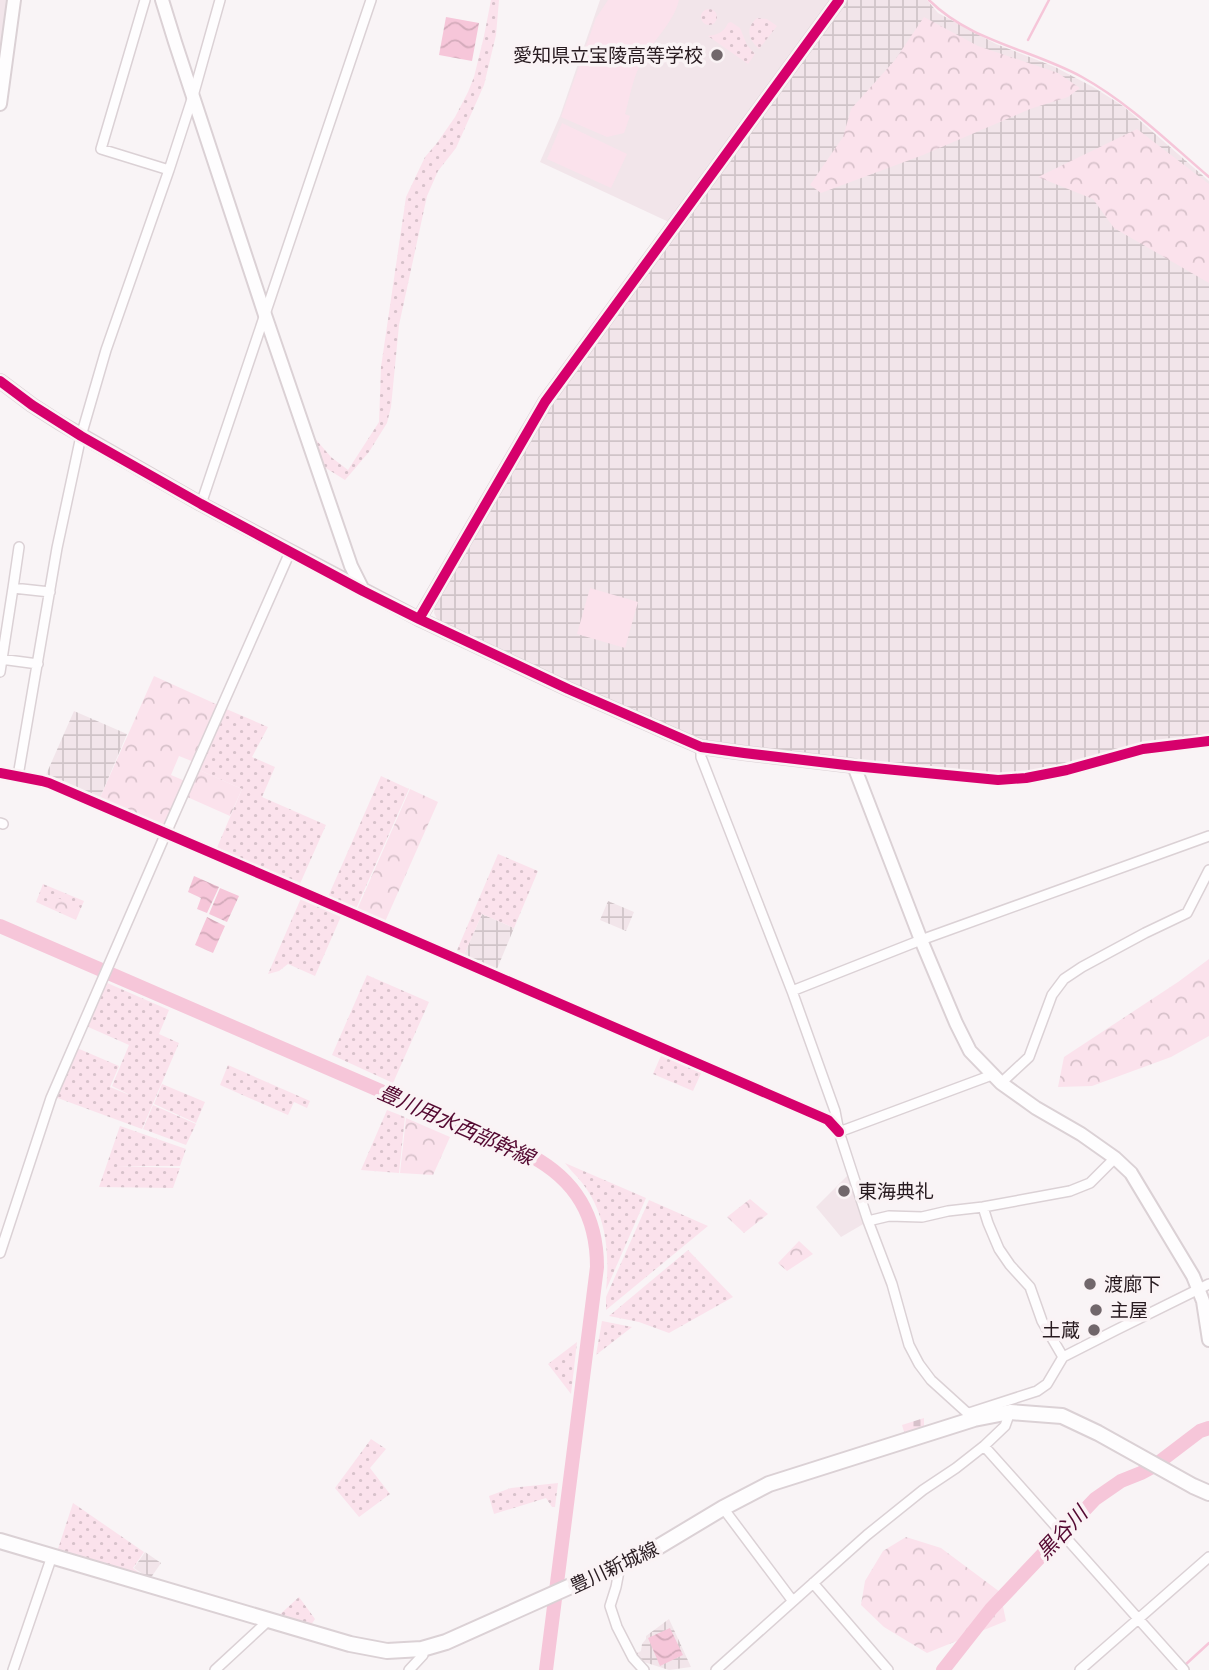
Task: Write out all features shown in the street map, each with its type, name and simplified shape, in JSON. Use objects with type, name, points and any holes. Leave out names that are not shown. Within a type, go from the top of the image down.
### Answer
[{"type":"main road","name":"豊川新城線","points":[[0,1541],[371,1649],[422,1652],[620,1566],[769,1483],[972,1416],[1010,1412],[1062,1416],[1209,1493]]},
{"type":"street","points":[[0,104],[14,0]]},
{"type":"street","points":[[145,0],[101,149],[169,170]]},
{"type":"street","points":[[162,0],[265,315],[351,566],[363,591]]},
{"type":"street","points":[[18,776],[57,548],[80,436],[106,350],[193,96],[220,0]]},
{"type":"street","points":[[201,504],[371,0]]},
{"type":"street","points":[[419,619],[545,402],[839,0]]},
{"type":"street","points":[[0,381],[80,436],[363,591],[568,689],[701,747],[998,780],[1067,770],[1143,749],[1209,741]]},
{"type":"street","points":[[0,672],[19,547]]},
{"type":"street","points":[[0,1252],[51,1098],[290,552]]},
{"type":"street","points":[[13,588],[50,592]]},
{"type":"street","points":[[1,660],[38,664]]},
{"type":"street","points":[[701,747],[701,757],[792,991],[835,1111],[839,1132],[892,1284],[909,1345],[932,1380],[972,1416],[1037,1391],[1047,1384],[1063,1357],[1204,1287]]},
{"type":"street","points":[[854,766],[921,940],[970,1051],[997,1079],[1036,1108],[1115,1158],[1131,1173],[1186,1263],[1204,1287],[1203,1301],[1209,1340]]},
{"type":"street","points":[[0,773],[43,781],[166,833],[828,1120],[839,1132]]},
{"type":"street","points":[[792,991],[921,940],[1209,835]]},
{"type":"street","points":[[839,1132],[997,1079],[1029,1057],[1052,995],[1064,979],[1144,933],[1186,913],[1209,870]]},
{"type":"street","points":[[868,1221],[889,1216],[922,1217],[1070,1191],[1090,1183],[1115,1158]]},
{"type":"street","points":[[983,1206],[999,1249],[1030,1287],[1042,1321],[1063,1357]]},
{"type":"street","points":[[716,1670],[867,1535],[913,1497],[984,1446],[1005,1426],[1010,1412]]},
{"type":"street","points":[[984,1446],[1184,1670]]},
{"type":"street","points":[[723,1508],[792,1600]]},
{"type":"street","points":[[13,1670],[52,1556]]},
{"type":"street","points":[[1080,1670],[1209,1557]]},
{"type":"street","points":[[620,1566],[610,1606],[633,1658],[644,1670]]},
{"type":"street","points":[[813,1583],[888,1670]]},
{"type":"street","points":[[215,1670],[268,1621]]},
{"type":"street","points":[[409,1670],[422,1652]]},
{"type":"street","points":[[420,1670],[422,1652]]},
{"type":"shaded area","points":[[0,0],[12,0],[0,79]]},
{"type":"shaded area","points":[[600,0],[833,0],[671,223],[540,162],[560,116]]},
{"type":"shaded area","points":[[845,0],[927,0],[938,13],[996,44],[1055,67],[1123,106],[1209,181],[1209,738],[1067,767],[1001,777],[702,744],[439,623],[434,613],[436,598],[540,421]]},
{"type":"shaded area","points":[[74,711],[127,734],[99,800],[45,777]]},
{"type":"shaded area","points":[[608,901],[634,912],[626,931],[600,920]]},
{"type":"shaded area","points":[[482,914],[514,928],[497,969],[464,955]]},
{"type":"shaded area","name":"東海典礼","points":[[849,1174],[865,1223],[841,1237],[816,1207]]},
{"type":"shaded area","points":[[145,1552],[161,1563],[150,1579],[134,1568]]},
{"type":"shaded area","points":[[669,1619],[691,1667],[669,1670],[644,1662],[641,1664],[633,1655],[641,1651],[646,1636]]},
{"type":"green space","points":[[491,0],[499,0],[496,35],[484,85],[456,148],[438,171],[427,196],[399,325],[387,423],[369,452],[345,480],[321,465],[312,435],[331,457],[348,470],[379,422],[381,367],[406,197],[425,157],[455,117],[468,92],[474,77]]},
{"type":"green space","points":[[608,0],[679,0],[668,24],[636,74],[625,114],[630,116],[624,133],[607,137],[561,117],[596,18]]},
{"type":"green space","points":[[706,9],[712,9],[717,17],[715,23],[706,25],[701,20],[701,14]]},
{"type":"green space","points":[[924,17],[978,46],[1058,73],[1080,88],[1068,97],[1030,109],[923,155],[821,193],[810,185],[843,137],[851,109],[895,60]]},
{"type":"green space","points":[[757,18],[767,19],[777,26],[759,49],[749,34]]},
{"type":"green space","points":[[731,22],[740,28],[747,45],[755,54],[748,64],[708,36],[725,29]]},
{"type":"green space","points":[[562,123],[627,154],[611,188],[547,159]]},
{"type":"green space","points":[[1137,129],[1209,184],[1209,283],[1114,228],[1093,199],[1038,177]]},
{"type":"green space","points":[[590,588],[638,602],[625,648],[577,634]]},
{"type":"green space","points":[[154,676],[218,705],[194,762],[179,756],[171,775],[185,781],[165,828],[99,800]]},
{"type":"green space","points":[[224,708],[268,727],[252,757],[275,767],[262,797],[326,825],[299,886],[216,850],[242,789],[197,769]]},
{"type":"green space","points":[[197,769],[242,789],[230,816],[185,796]]},
{"type":"green space","points":[[381,776],[409,789],[355,911],[327,899]]},
{"type":"green space","points":[[410,789],[438,802],[384,924],[356,912]]},
{"type":"green space","points":[[498,854],[538,871],[514,928],[482,914],[464,955],[497,969],[496,972],[455,955]]},
{"type":"green space","points":[[43,884],[84,901],[76,920],[36,902]]},
{"type":"green space","points":[[53,896],[80,907],[75,919],[49,907]]},
{"type":"green space","points":[[302,896],[342,914],[315,976],[288,964],[279,971],[268,974]]},
{"type":"green space","points":[[1209,959],[1209,1036],[1171,1057],[1092,1086],[1058,1087],[1064,1057]]},
{"type":"green space","points":[[367,975],[429,1002],[393,1083],[332,1055]]},
{"type":"green space","points":[[105,982],[169,1010],[159,1034],[179,1043],[142,1129],[55,1097],[77,1048],[119,1066],[110,1087],[132,1096],[112,1086],[129,1045],[86,1026]]},
{"type":"green space","points":[[663,1051],[703,1069],[693,1091],[653,1074]]},
{"type":"green space","points":[[228,1065],[310,1101],[307,1108],[294,1102],[288,1115],[220,1085]]},
{"type":"green space","points":[[162,1084],[205,1102],[196,1123],[154,1104]]},
{"type":"green space","points":[[153,1105],[196,1124],[186,1145],[143,1129]]},
{"type":"green space","points":[[387,1110],[405,1117],[399,1173],[361,1170]]},
{"type":"green space","points":[[406,1118],[450,1137],[433,1175],[400,1173]]},
{"type":"green space","points":[[120,1126],[186,1149],[180,1166],[116,1166],[180,1168],[173,1188],[99,1187]]},
{"type":"green space","points":[[565,1163],[646,1198],[606,1290],[607,1248],[597,1208],[581,1181]]},
{"type":"green space","points":[[750,1199],[768,1214],[744,1233],[727,1217]]},
{"type":"green space","points":[[649,1200],[708,1226],[606,1310],[606,1297]]},
{"type":"green space","points":[[799,1241],[813,1254],[787,1271],[778,1263]]},
{"type":"green space","points":[[688,1250],[733,1297],[669,1333],[639,1322],[609,1316]]},
{"type":"green space","points":[[602,1321],[632,1327],[596,1355]]},
{"type":"green space","points":[[577,1342],[571,1394],[548,1364]]},
{"type":"green space","points":[[924,1418],[924,1430],[905,1435],[902,1425]]},
{"type":"green space","points":[[371,1439],[386,1449],[370,1468],[390,1494],[359,1517],[335,1488]]},
{"type":"green space","points":[[558,1483],[555,1507],[552,1507],[546,1498],[494,1514],[489,1496],[511,1488]]},
{"type":"green space","points":[[73,1503],[144,1552],[133,1568],[149,1580],[57,1552]]},
{"type":"green space","points":[[906,1537],[941,1548],[1000,1592],[1006,1621],[927,1653],[884,1627],[861,1605],[865,1581],[883,1551]]},
{"type":"green space","points":[[299,1597],[315,1619],[309,1628],[276,1618]]},
{"type":"water","points":[[446,17],[479,23],[472,61],[439,55]]},
{"type":"water","points":[[194,876],[219,887],[207,913],[197,909],[201,898],[188,892]]},
{"type":"water","points":[[220,888],[239,896],[227,922],[209,914]]},
{"type":"water","points":[[207,917],[225,926],[213,953],[195,945]]},
{"type":"water","points":[[670,1628],[683,1655],[660,1666],[648,1638]]},
{"type":"waterway","points":[[929,0],[963,26],[1063,67],[1099,87],[1148,124],[1209,177]]},
{"type":"waterway","points":[[1028,40],[1049,0]]},
{"type":"waterway","name":"豊川用水西部幹線","points":[[0,926],[531,1156],[572,1188],[588,1216],[593,1232],[597,1267],[546,1670]]},
{"type":"waterway","name":"黒谷川","points":[[943,1670],[991,1609],[1095,1499],[1121,1481],[1154,1466],[1200,1431],[1209,1428]]},
{"type":"waterway","points":[[1185,1665],[1209,1643]]},
{"type":"cycle path","points":[[419,619],[545,402],[839,0]]},
{"type":"cycle path","points":[[0,381],[81,436],[363,591],[568,689],[701,747],[998,780],[1067,770],[1143,749],[1209,741]]},
{"type":"cycle path","points":[[0,773],[49,783],[828,1120],[839,1132]]},
{"type":"place","name":"愛知県立宝陵高等学校","points":[[717,55]]},
{"type":"place","name":"東海典礼","points":[[844,1191]]},
{"type":"place","name":"渡廊下","points":[[1090,1284]]},
{"type":"place","name":"主屋","points":[[1096,1310]]},
{"type":"place","name":"土蔵","points":[[1094,1330]]}]
